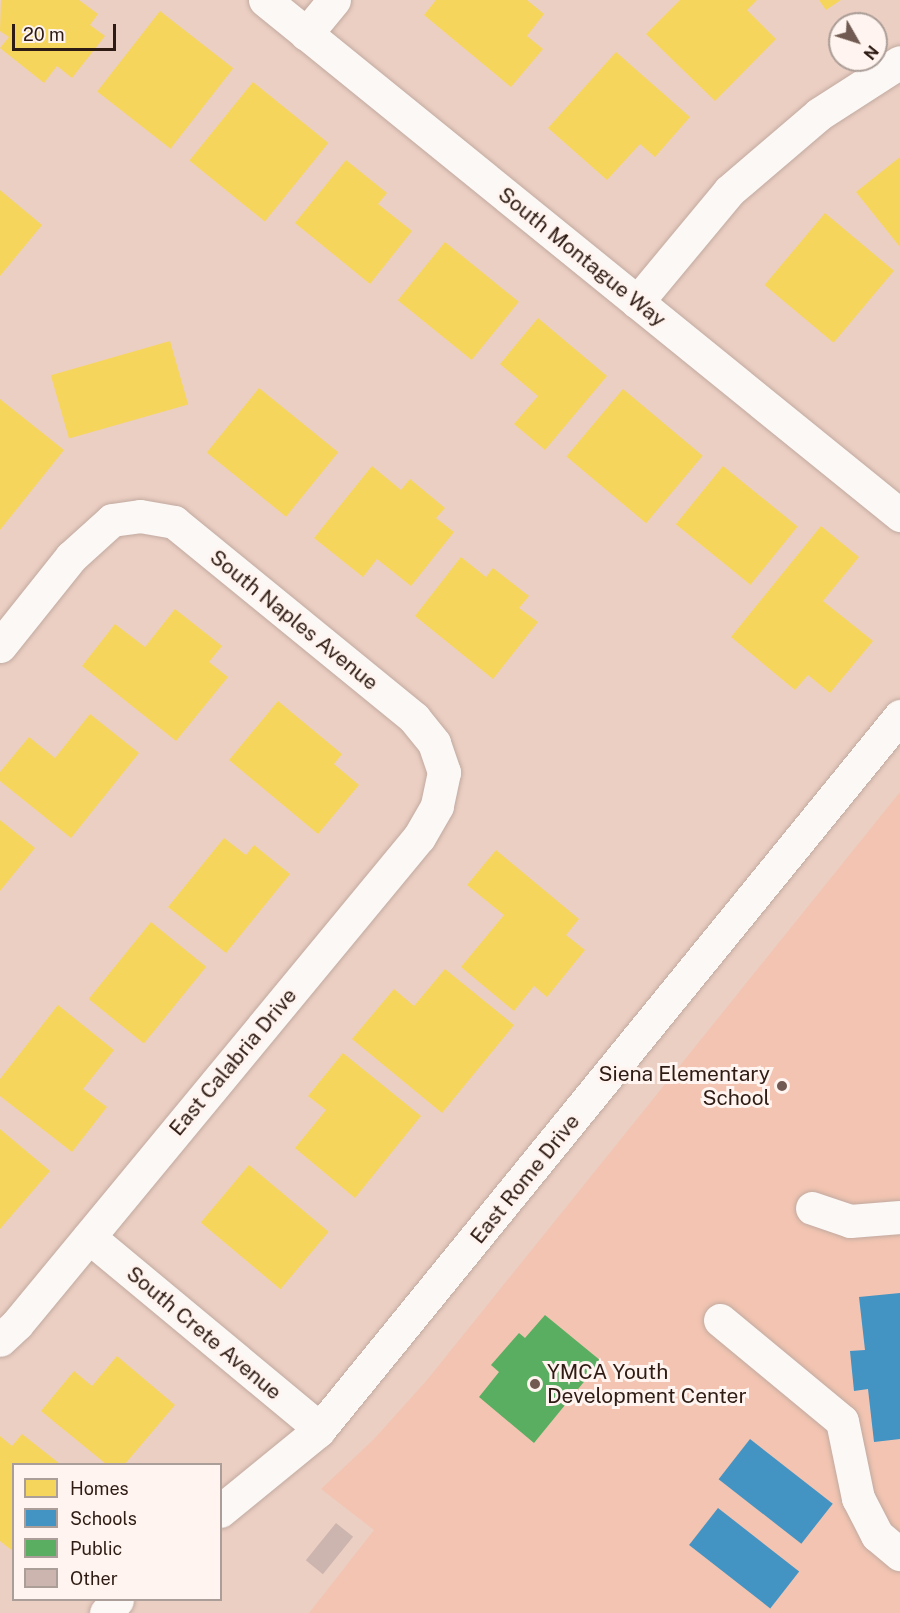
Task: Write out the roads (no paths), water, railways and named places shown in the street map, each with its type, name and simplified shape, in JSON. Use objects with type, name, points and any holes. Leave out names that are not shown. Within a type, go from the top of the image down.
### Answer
[{"type":"street","name":"South Montague Way","points":[[265,0],[900,515]]},
{"type":"street","points":[[306,34],[334,0]]},
{"type":"street","points":[[637,302],[729,191],[819,114],[900,62]]},
{"type":"street","name":"South Naples Avenue","points":[[0,646],[71,557],[112,520],[140,516],[174,522],[414,718],[434,743],[444,772]]},
{"type":"street","name":"East Rome Drive","points":[[222,1509],[320,1429],[900,716]]},
{"type":"street","name":"East Calabria Drive","points":[[0,1340],[17,1324],[419,837],[437,806],[444,772]]},
{"type":"street","points":[[812,1208],[850,1221],[900,1217]]},
{"type":"street","name":"South Crete Avenue","points":[[88,1237],[320,1429]]},
{"type":"street","points":[[720,1320],[842,1421],[858,1498],[877,1535],[900,1554]]},
{"type":"street","points":[[106,1613],[115,1601]]},
{"type":"place","name":"Siena Elementary School","points":[[782,1086]]},
{"type":"place","name":"YMCA Youth Development Center","points":[[535,1384]]}]
